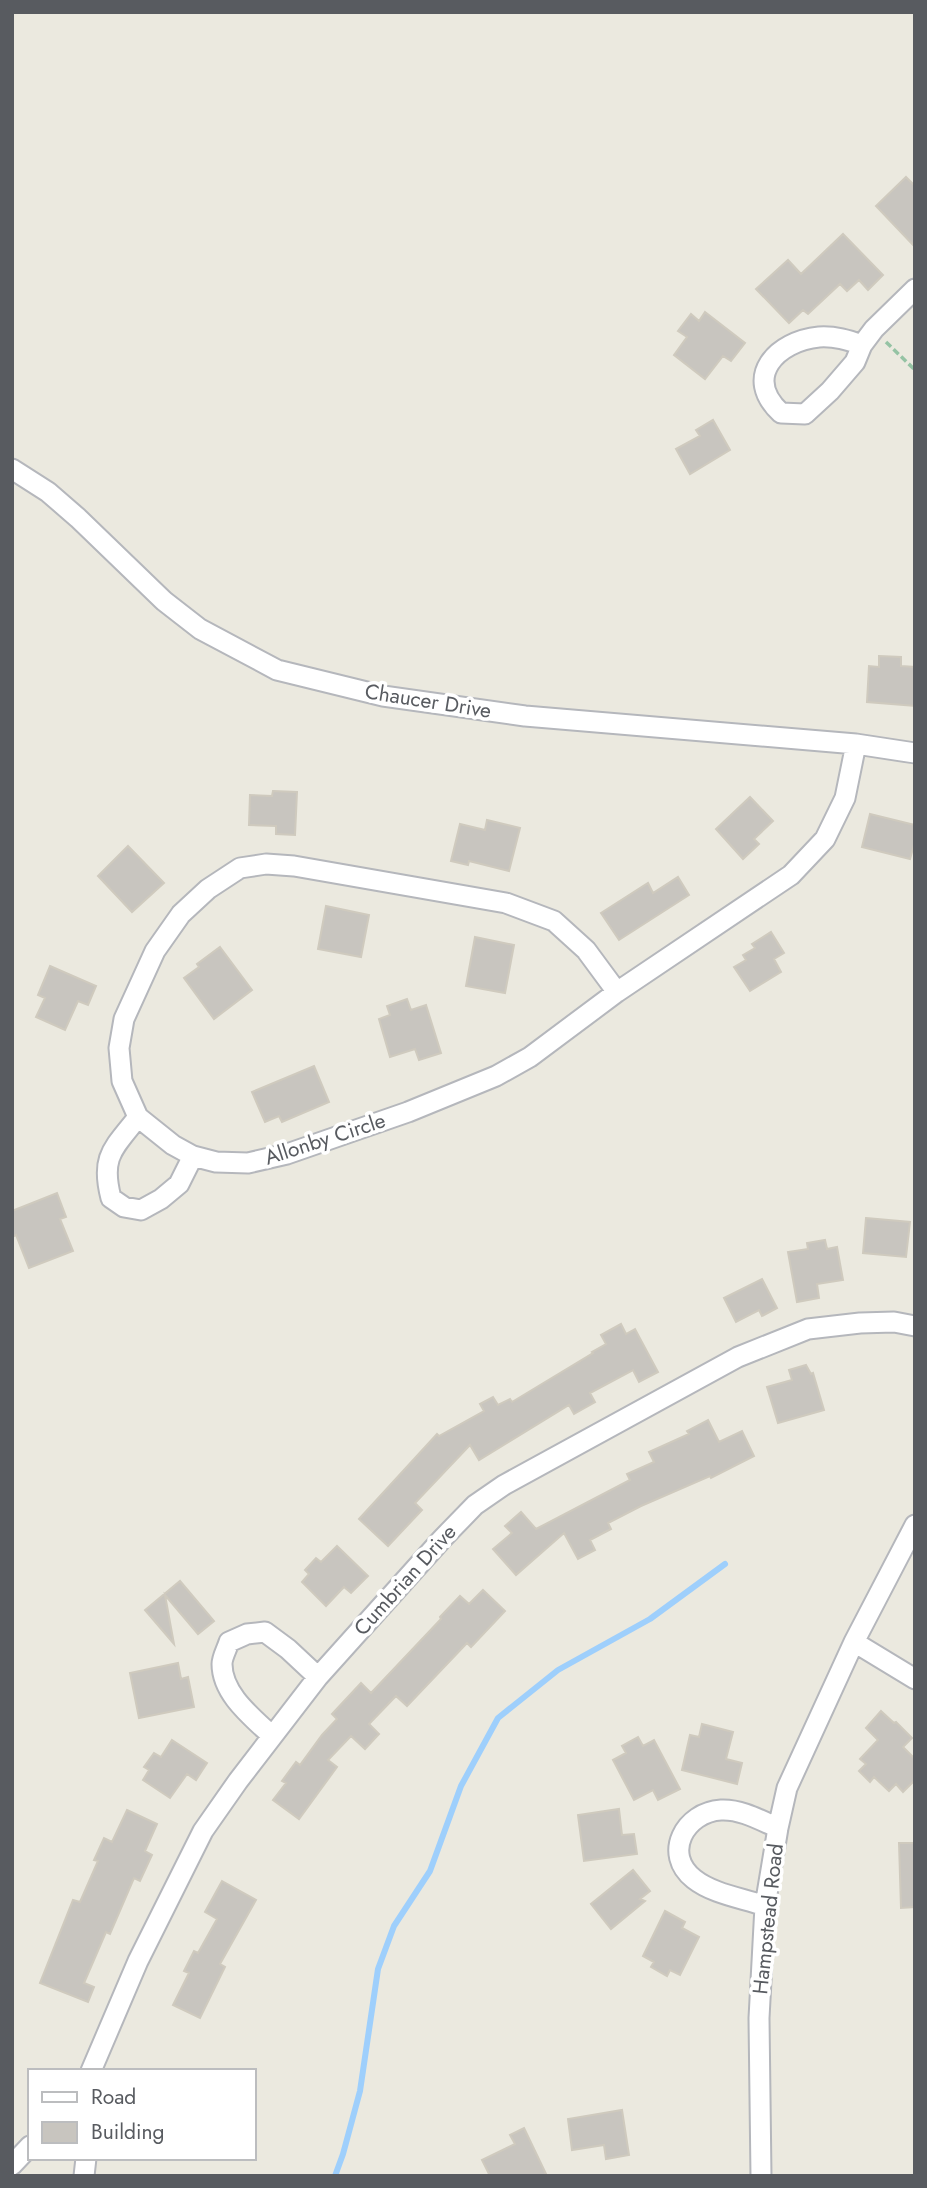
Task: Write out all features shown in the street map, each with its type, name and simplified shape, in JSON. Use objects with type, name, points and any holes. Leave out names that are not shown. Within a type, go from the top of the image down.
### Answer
[{"type":"street","points":[[868,337],[818,337],[795,343],[775,357],[763,374],[765,392],[771,404],[781,413],[805,414],[856,362],[868,337],[915,289]]},
{"type":"street","name":"Chaucer Drive","points":[[12,469],[58,500],[164,601],[200,629],[278,670],[383,696],[525,716],[856,744],[915,752]]},
{"type":"street","name":"Allonby Circle","points":[[617,992],[586,950],[554,921],[506,903],[294,866],[266,864],[240,869],[208,889],[181,914],[155,951],[124,1019],[119,1048],[122,1081],[138,1117],[173,1145],[193,1156],[216,1162],[248,1163],[287,1154],[408,1112],[496,1076],[530,1057],[617,992],[792,875],[825,839],[845,799],[856,744]]},
{"type":"street","points":[[138,1117],[114,1148],[106,1165],[106,1181],[111,1198],[124,1207],[141,1210],[161,1199],[179,1184],[193,1156]]},
{"type":"street","name":"Cumbrian Drive","points":[[92,2069],[138,1961],[203,1831],[318,1677],[475,1505],[504,1485],[738,1357],[808,1329],[894,1322],[915,1326]]},
{"type":"street","name":"Hampstead Road","points":[[761,2176],[759,2018],[765,1906],[787,1788],[853,1642],[915,1525]]},
{"type":"street","points":[[272,1737],[239,1703],[228,1686],[222,1662],[229,1642],[247,1634],[265,1632],[318,1677]]},
{"type":"street","points":[[853,1642],[915,1679]]},
{"type":"street","points":[[765,1906],[707,1888],[691,1877],[679,1859],[679,1839],[690,1822],[704,1813],[722,1810],[746,1814],[778,1828]]},
{"type":"street","points":[[12,2165],[28,2148]]},
{"type":"path","points":[[868,337],[915,370]]},
{"type":"building","points":[[906,177],[915,186],[915,247],[876,206]]},
{"type":"building","points":[[843,234],[883,275],[868,290],[859,280],[847,291],[840,284],[808,314],[803,310],[789,323],[756,289],[788,260],[801,274]]},
{"type":"building","points":[[705,312],[745,343],[731,361],[723,356],[705,379],[674,355],[687,337],[678,331],[691,314],[699,321]]},
{"type":"building","points":[[713,420],[730,450],[690,474],[676,449],[700,436],[696,430]]},
{"type":"building","points":[[879,656],[901,657],[901,666],[915,667],[915,706],[867,702],[869,666],[879,667]]},
{"type":"building","points":[[273,791],[297,792],[295,835],[276,834],[276,826],[249,825],[250,795],[272,796]]},
{"type":"building","points":[[750,797],[773,821],[754,839],[759,844],[743,859],[716,829]]},
{"type":"building","points":[[870,814],[915,825],[915,841],[910,859],[862,847]]},
{"type":"building","points":[[487,820],[520,828],[509,871],[469,861],[468,865],[451,861],[460,824],[485,830]]},
{"type":"building","points":[[128,846],[164,883],[132,912],[98,876]]},
{"type":"building","points":[[678,877],[689,895],[619,940],[601,913],[648,883],[653,893]]},
{"type":"building","points":[[326,906],[369,915],[361,957],[318,949]]},
{"type":"building","points":[[771,932],[784,953],[774,959],[781,972],[750,991],[734,967],[746,960],[743,955],[755,948],[752,944]]},
{"type":"building","points":[[475,937],[514,945],[505,993],[466,986]]},
{"type":"building","points":[[220,947],[252,990],[214,1019],[184,978],[199,967],[197,964]]},
{"type":"building","points":[[50,966],[96,986],[88,1005],[78,1001],[65,1030],[36,1017],[45,998],[38,995]]},
{"type":"building","points":[[407,999],[411,1010],[426,1005],[441,1053],[419,1060],[415,1049],[390,1057],[379,1019],[390,1015],[387,1006]]},
{"type":"building","points":[[314,1066],[329,1102],[282,1122],[279,1116],[265,1122],[252,1092]]},
{"type":"building","points":[[57,1193],[66,1217],[60,1219],[73,1251],[29,1268],[16,1235],[12,1237],[12,1211]]},
{"type":"building","points":[[866,1218],[910,1222],[906,1257],[863,1253]]},
{"type":"building","points":[[825,1240],[827,1249],[837,1247],[843,1280],[817,1284],[819,1298],[797,1302],[788,1252],[808,1249],[807,1243]]},
{"type":"building","points":[[762,1279],[777,1308],[762,1316],[759,1310],[736,1322],[724,1298]]},
{"type":"building","points":[[621,1324],[626,1334],[635,1329],[658,1372],[639,1382],[633,1370],[590,1393],[595,1402],[574,1414],[569,1405],[479,1460],[470,1445],[415,1503],[422,1510],[388,1546],[359,1519],[437,1434],[439,1436],[484,1411],[480,1404],[493,1397],[498,1405],[510,1399],[512,1402],[606,1344],[601,1335]]},
{"type":"building","points":[[806,1365],[811,1374],[813,1373],[824,1410],[778,1423],[767,1387],[792,1380],[789,1370]]},
{"type":"building","points":[[708,1420],[719,1442],[742,1431],[754,1456],[608,1523],[611,1529],[590,1540],[595,1550],[578,1559],[564,1533],[516,1575],[493,1549],[512,1533],[505,1526],[521,1512],[536,1529],[630,1480],[627,1474],[654,1462],[649,1452],[689,1434],[687,1431]]},
{"type":"building","points":[[337,1546],[368,1576],[351,1593],[344,1587],[326,1606],[302,1582],[309,1574],[305,1570],[316,1558],[321,1562]]},
{"type":"building","points":[[180,1581],[214,1621],[198,1634],[165,1595],[174,1644],[145,1610]]},
{"type":"building","points":[[483,1590],[505,1611],[471,1647],[467,1643],[407,1706],[396,1696],[369,1724],[379,1734],[365,1749],[351,1736],[328,1760],[337,1767],[299,1819],[273,1800],[286,1783],[282,1781],[296,1762],[300,1765],[337,1719],[332,1714],[361,1683],[371,1693],[460,1596],[469,1604]]},
{"type":"building","points":[[178,1663],[181,1679],[188,1677],[194,1707],[139,1718],[130,1673]]},
{"type":"building","points":[[881,1711],[912,1738],[903,1747],[915,1759],[915,1780],[903,1792],[896,1784],[889,1791],[874,1777],[870,1782],[859,1771],[866,1764],[860,1759],[878,1740],[866,1728]]},
{"type":"building","points":[[702,1724],[733,1732],[726,1759],[742,1763],[737,1784],[682,1770],[690,1735],[699,1737]]},
{"type":"building","points":[[638,1737],[643,1746],[654,1740],[680,1789],[658,1800],[653,1790],[634,1800],[613,1760],[626,1753],[622,1746]]},
{"type":"building","points":[[172,1740],[207,1763],[196,1780],[187,1774],[170,1798],[143,1780],[149,1770],[144,1767],[154,1753],[161,1757]]},
{"type":"building","points":[[619,1809],[622,1835],[634,1834],[637,1854],[584,1861],[578,1815]]},
{"type":"building","points":[[127,1810],[157,1824],[145,1851],[152,1855],[140,1881],[134,1878],[110,1934],[106,1932],[84,1983],[94,1987],[88,2002],[40,1983],[73,1900],[80,1902],[98,1861],[94,1860],[104,1838],[112,1842]]},
{"type":"building","points":[[899,1843],[915,1843],[915,1907],[901,1908]]},
{"type":"building","points":[[633,1870],[650,1891],[640,1899],[645,1901],[611,1929],[591,1904]]},
{"type":"building","points":[[222,1881],[256,1900],[220,1964],[225,1967],[200,2018],[173,2005],[189,1973],[184,1971],[194,1951],[198,1953],[217,1919],[205,1912]]},
{"type":"building","points":[[665,1911],[685,1922],[682,1928],[699,1937],[680,1975],[670,1970],[667,1976],[651,1967],[654,1962],[643,1956]]},
{"type":"building","points":[[622,2110],[629,2155],[606,2159],[604,2145],[572,2150],[568,2119]]},
{"type":"building","points":[[524,2128],[547,2176],[490,2176],[482,2160],[515,2144],[510,2135]]},
{"type":"waterway","points":[[335,2176],[360,2091],[378,1969],[394,1926],[430,1871],[461,1786],[498,1718],[558,1670],[650,1619],[725,1564]]}]
